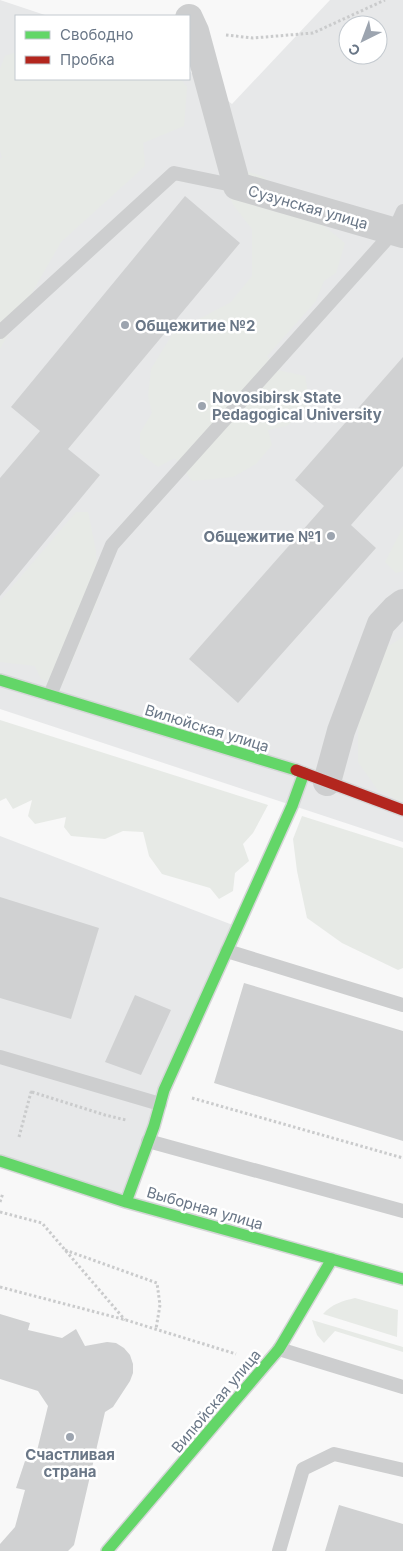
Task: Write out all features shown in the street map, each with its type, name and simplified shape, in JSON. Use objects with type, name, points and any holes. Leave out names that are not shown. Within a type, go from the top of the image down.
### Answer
[{"type":"street","name":"Сузунская улица","points":[[180,0],[187,15]]},
{"type":"street","name":"Сузунская улица","points":[[190,22],[237,186],[400,226]]},
{"type":"street","points":[[126,1202],[154,1126],[164,1090],[292,806],[315,777],[341,731],[381,624],[403,603]]},
{"type":"street","name":"Вилюйская улица","points":[[0,680],[315,777],[403,810]]},
{"type":"street","name":"Выборная улица","points":[[6,1162],[126,1202],[403,1279]]},
{"type":"street","name":"Вилюйская улица","points":[[107,1551],[279,1349],[332,1259]]},
{"type":"lane","points":[[0,332],[174,173],[237,186]]},
{"type":"lane","points":[[50,695],[112,545],[400,226]]},
{"type":"lane","points":[[227,951],[403,1005]]},
{"type":"lane","points":[[0,1057],[160,1104]]},
{"type":"lane","points":[[148,1141],[403,1211]]},
{"type":"lane","points":[[279,1349],[403,1387]]},
{"type":"lane","points":[[279,1551],[303,1469],[334,1454],[403,1470]]},
{"type":"path","points":[[190,22],[253,38],[313,33],[386,0]]},
{"type":"path","points":[[24,1088],[105,1116],[154,1126]]},
{"type":"path","points":[[164,1090],[403,1158]]},
{"type":"path","points":[[0,1202],[6,1162],[31,1092]]},
{"type":"path","points":[[0,1212],[42,1223],[126,1320]]},
{"type":"path","points":[[64,1249],[157,1283],[160,1305],[156,1329]]},
{"type":"path","points":[[0,1287],[126,1320],[249,1358],[279,1349]]},
{"type":"shaded area","name":"Novosibirsk State Pedagogical University","points":[[0,0],[45,15],[15,15],[15,80],[190,80],[190,72],[232,104],[330,0],[403,0],[403,842],[0,709]]},
{"type":"shaded area","points":[[15,52],[15,80],[182,80],[187,87],[184,126],[143,143],[145,166],[61,242],[0,349],[0,159],[2,157],[0,151],[0,69],[5,56]]},
{"type":"shaded area","points":[[239,169],[262,176],[345,243],[336,273],[324,281],[316,301],[267,356],[277,370],[305,376],[310,405],[287,426],[268,430],[272,445],[256,464],[233,477],[192,481],[175,458],[158,467],[140,453],[140,433],[152,413],[148,396],[151,369],[173,333],[231,302],[252,276],[252,229],[234,206],[223,183]]},
{"type":"shaded area","points":[[76,512],[88,512],[96,551],[98,600],[62,685],[41,679],[35,666],[0,662],[0,601]]},
{"type":"shaded area","points":[[403,527],[403,571],[396,573],[385,562]]},
{"type":"shaded area","points":[[403,637],[403,803],[377,789],[358,762],[358,735],[359,707],[385,648]]},
{"type":"shaded area","points":[[0,720],[268,805],[253,833],[243,844],[249,861],[235,873],[233,891],[219,899],[210,888],[162,874],[149,856],[143,832],[123,831],[105,839],[71,836],[64,827],[66,817],[35,824],[28,816],[32,800],[13,809],[6,798],[0,801]]},
{"type":"shaded area","points":[[302,816],[403,848],[403,968],[398,970],[342,943],[307,918],[297,871],[293,839]]},
{"type":"shaded area","points":[[0,836],[238,927],[126,1202],[0,1164]]},
{"type":"shaded area","points":[[355,1298],[398,1310],[397,1337],[323,1314],[338,1303]]},
{"type":"shaded area","points":[[312,1320],[403,1347],[403,1352],[335,1331],[324,1343],[317,1335]]},
{"type":"building","name":"Общежитие №2","points":[[185,196],[240,243],[68,449],[100,475],[0,596],[0,478],[40,431],[11,407]]},
{"type":"building","name":"Общежитие №1","points":[[403,357],[403,466],[351,525],[376,548],[238,703],[189,659],[324,506],[295,480]]},
{"type":"building","points":[[0,897],[99,928],[71,1019],[0,998]]},
{"type":"building","points":[[244,983],[403,1031],[403,1141],[214,1083]]},
{"type":"building","points":[[135,995],[171,1010],[141,1075],[105,1062]]},
{"type":"building","name":"Счастливая страна","points":[[0,1314],[30,1323],[28,1330],[62,1338],[76,1329],[85,1346],[107,1342],[116,1343],[130,1355],[133,1364],[133,1373],[130,1381],[113,1407],[105,1412],[74,1545],[68,1551],[0,1551],[0,1544],[15,1527],[25,1490],[16,1488],[25,1461],[34,1463],[48,1406],[38,1391],[0,1379]]},
{"type":"building","points":[[339,1505],[403,1524],[403,1551],[325,1551]]},
{"type":"traffic: fast","points":[[0,680],[296,770]]},
{"type":"traffic: fast","points":[[126,1202],[154,1126],[164,1090],[292,806],[304,773]]},
{"type":"traffic: fast","points":[[0,1161],[126,1202],[403,1279]]},
{"type":"traffic: fast","points":[[107,1551],[279,1349],[332,1259]]},
{"type":"traffic: jam","points":[[296,770],[403,810]]},
{"type":"place","name":"Общежитие №2","points":[[125,325]]},
{"type":"place","name":"Novosibirsk State Pedagogical University","points":[[202,406]]},
{"type":"place","name":"Общежитие №1","points":[[331,536]]},
{"type":"place","name":"Счастливая страна","points":[[70,1437]]}]
